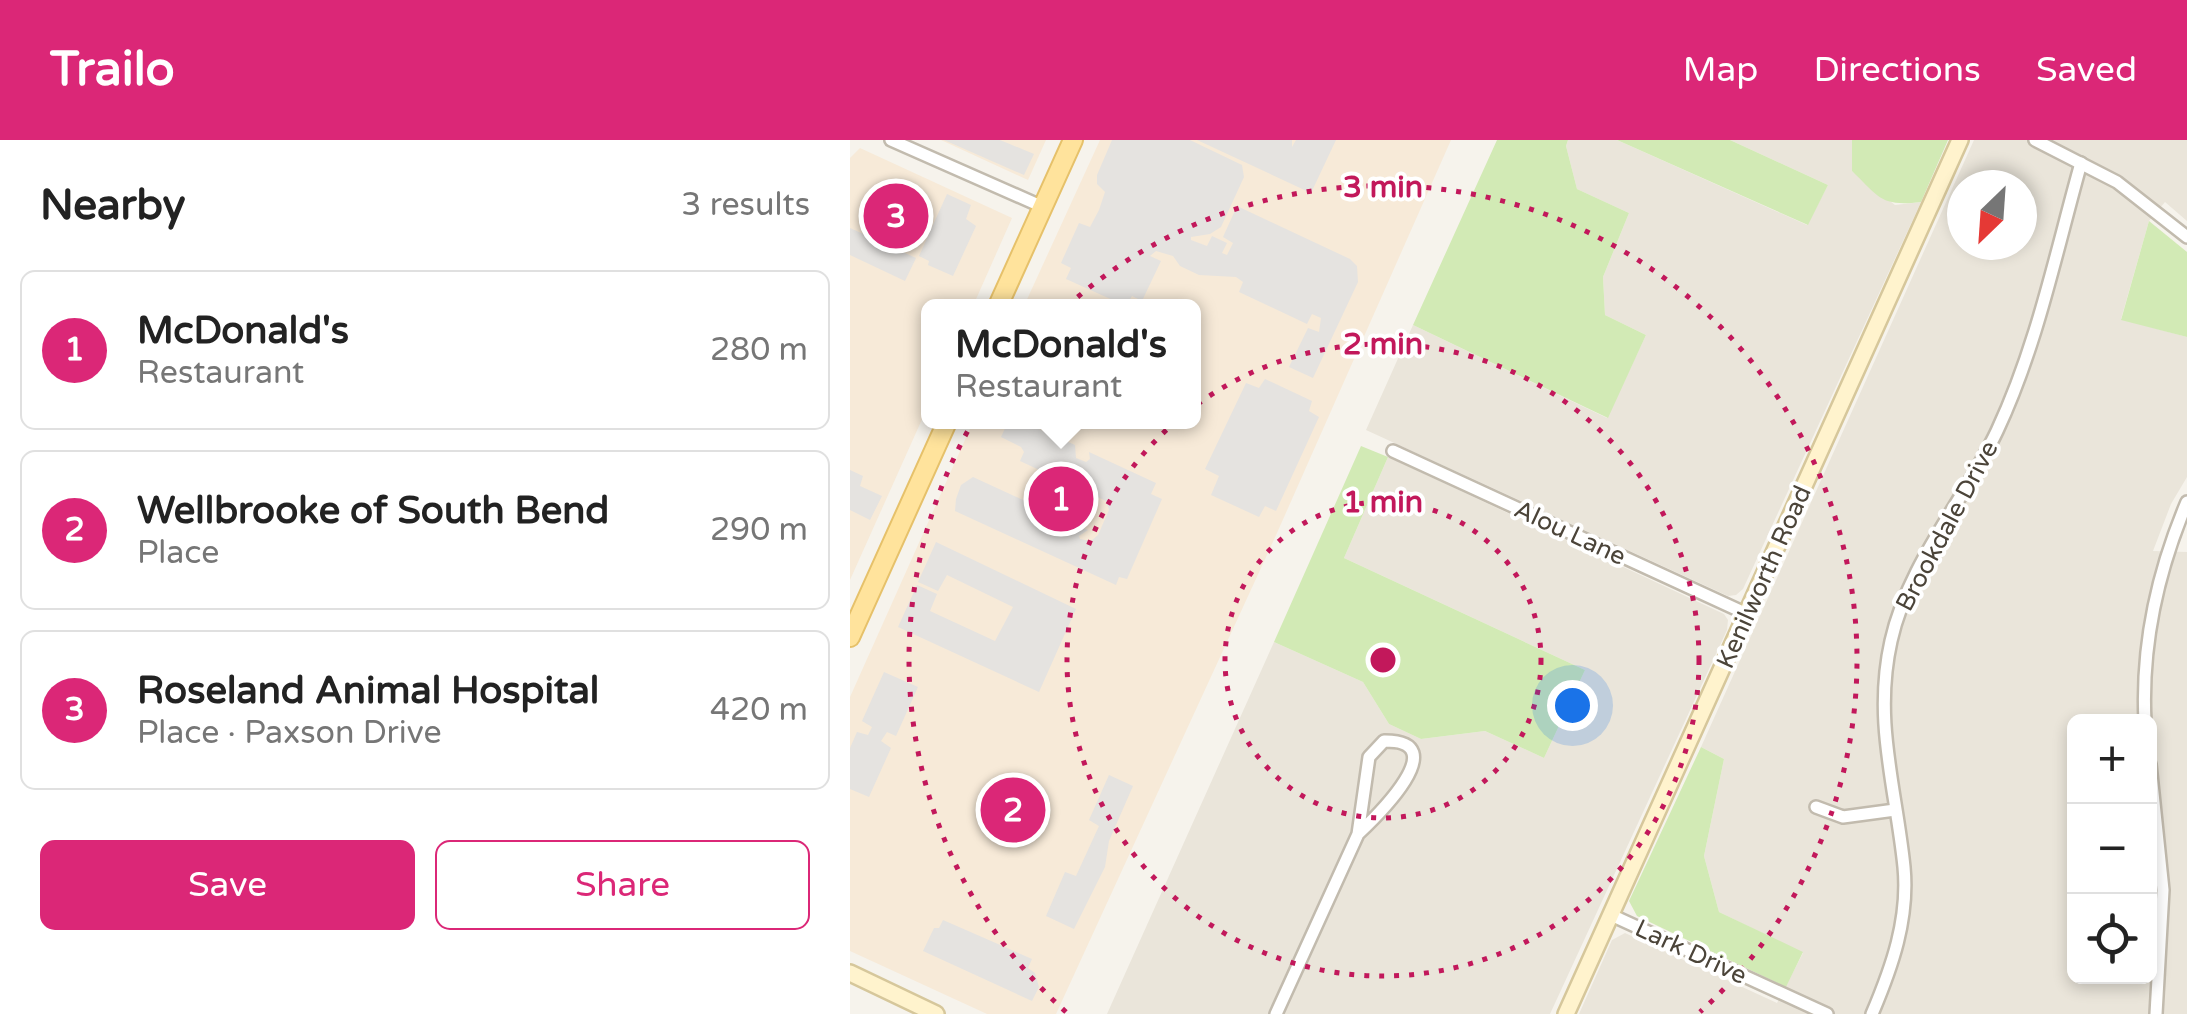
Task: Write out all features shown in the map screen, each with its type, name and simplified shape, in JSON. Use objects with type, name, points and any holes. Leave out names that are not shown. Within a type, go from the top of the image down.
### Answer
[{"type":"main road","points":[[1001,299],[1073,140]]},
{"type":"main road","points":[[850,638],[944,429]]},
{"type":"street","points":[[891,140],[1042,208]]},
{"type":"street","name":"Kenilworth Road","points":[[1566,1014],[1960,140]]},
{"type":"street","points":[[2035,140],[2117,182],[2187,237]]},
{"type":"street","name":"Brookdale Drive","points":[[1872,1014],[1888,978],[1901,930],[1904,870],[1882,706],[1891,639],[1916,575],[1986,455],[2013,393],[2082,162]]},
{"type":"street","name":"Alou Lane","points":[[1393,451],[1747,614]]},
{"type":"street","points":[[2145,714],[2146,656],[2152,613],[2164,560],[2187,502]]},
{"type":"street","points":[[1276,1014],[1358,834],[1369,758],[1384,741],[1405,745],[1414,762],[1410,774],[1358,834]]},
{"type":"street","points":[[2154,804],[2163,890],[2156,1014]]},
{"type":"street","points":[[1816,807],[1844,816],[1895,810]]},
{"type":"street","name":"Lark Drive","points":[[1610,915],[1827,1014]]},
{"type":"street","points":[[850,973],[936,1014]]},
{"type":"shaded area","points":[[941,140],[1046,140],[1028,180]]},
{"type":"shaded area","points":[[944,140],[1000,140],[1034,154],[1024,175]]},
{"type":"shaded area","points":[[1100,140],[1451,140],[1277,533],[1056,1014],[987,1014],[850,951],[850,697],[970,429],[1201,429],[1201,299],[1027,299]]},
{"type":"shaded area","points":[[1112,140],[1190,140],[1242,165],[1244,177],[1221,227],[1191,240],[1207,246],[1212,236],[1227,243],[1222,253],[1227,255],[1233,243],[1223,237],[1237,206],[1350,259],[1357,266],[1358,282],[1313,378],[1289,367],[1308,328],[1319,332],[1321,318],[1312,314],[1307,324],[1239,292],[1243,282],[1236,277],[1199,275],[1180,266],[1173,256],[1156,251],[1150,256],[1161,261],[1143,299],[1110,299],[1066,279],[1071,268],[1061,263],[1079,223],[1090,227],[1105,192],[1097,184]]},
{"type":"shaded area","points":[[1197,140],[1292,140],[1292,147],[1296,140],[1336,140],[1311,193]]},
{"type":"shaded area","points":[[1568,140],[1617,140],[1807,225],[1828,185],[1730,140],[1852,140],[1852,171],[1895,205],[1921,202],[1743,589],[1736,595],[1728,596],[1366,430],[1413,325],[1607,418],[1646,335],[1605,315],[1603,277],[1629,213],[1577,189],[1566,146]]},
{"type":"shaded area","points":[[1974,140],[2187,140],[2187,221],[2165,202],[2149,221],[2121,319],[2187,337],[2187,477],[2171,504],[2153,551],[2187,552],[2187,1014],[1579,1014],[1612,940],[1625,933],[1777,1003],[1803,953],[1719,912],[1704,856],[1724,759],[1701,747],[1947,200],[1947,260],[2037,260],[2037,170],[1961,170]]},
{"type":"shaded area","points":[[860,148],[1012,218],[976,299],[921,299],[921,422],[850,580],[850,158]]},
{"type":"shaded area","points":[[947,194],[971,205],[966,219],[976,226],[953,276],[928,265],[929,261],[919,256]]},
{"type":"shaded area","points":[[850,228],[916,258],[905,281],[850,255]]},
{"type":"shaded area","points":[[1265,379],[1312,401],[1309,411],[1319,417],[1276,511],[1265,506],[1259,517],[1211,495],[1219,476],[1205,469],[1246,383],[1259,388]]},
{"type":"shaded area","points":[[1005,429],[1039,429],[1075,445],[1076,458],[1086,462],[1089,452],[1156,483],[1151,494],[1162,499],[1127,579],[1119,577],[1116,585],[955,511],[961,485],[973,477],[1088,530],[1080,539],[1091,541],[1098,535],[1109,510],[1106,501],[1020,461],[1024,452],[1021,447],[1001,437]]},
{"type":"shaded area","points":[[1388,457],[1724,614],[1728,620],[1727,630],[1550,1014],[1107,1014],[1274,642],[1363,682],[1389,724],[1421,739],[1485,731],[1544,758],[1585,670],[1344,558]]},
{"type":"shaded area","points":[[850,470],[863,476],[860,486],[882,496],[870,520],[850,510]]},
{"type":"shaded area","points":[[936,542],[1076,609],[1039,692],[898,627],[917,585],[937,594],[930,611],[995,641],[1013,607],[947,575],[938,591],[918,582]]},
{"type":"shaded area","points":[[884,672],[918,687],[896,736],[887,732],[881,741],[891,748],[869,797],[850,789],[850,748],[857,732],[868,735],[872,727],[862,721]]},
{"type":"shaded area","points":[[1109,775],[1133,786],[1109,841],[1105,867],[1074,929],[1046,916],[1065,872],[1076,876],[1099,826],[1089,820]]},
{"type":"shaded area","points":[[943,920],[1032,959],[1028,968],[1035,973],[1039,987],[1032,1001],[923,951],[934,928],[939,928]]},
{"type":"green space","points":[[1497,140],[1568,140],[1566,146],[1577,189],[1629,213],[1603,277],[1605,315],[1646,335],[1608,418],[1413,325]]},
{"type":"green space","points":[[1617,140],[1730,140],[1828,185],[1808,225]]},
{"type":"green space","points":[[1852,140],[1948,140],[1921,202],[1897,203],[1882,198],[1852,171]]},
{"type":"green space","points":[[2149,221],[2187,252],[2187,337],[2121,320]]},
{"type":"green space","points":[[1361,446],[1388,457],[1344,558],[1585,670],[1544,758],[1485,731],[1421,739],[1389,724],[1363,682],[1274,642]]},
{"type":"green space","points":[[1701,747],[1724,759],[1704,856],[1719,912],[1803,952],[1786,987],[1637,916],[1629,901]]},
{"type":"place","name":"Roseland Animal Hospital","points":[[896,216]]},
{"type":"place","name":"McDonald's","points":[[1061,499]]},
{"type":"place","name":"Wellbrooke of South Bend","points":[[1013,810]]}]
